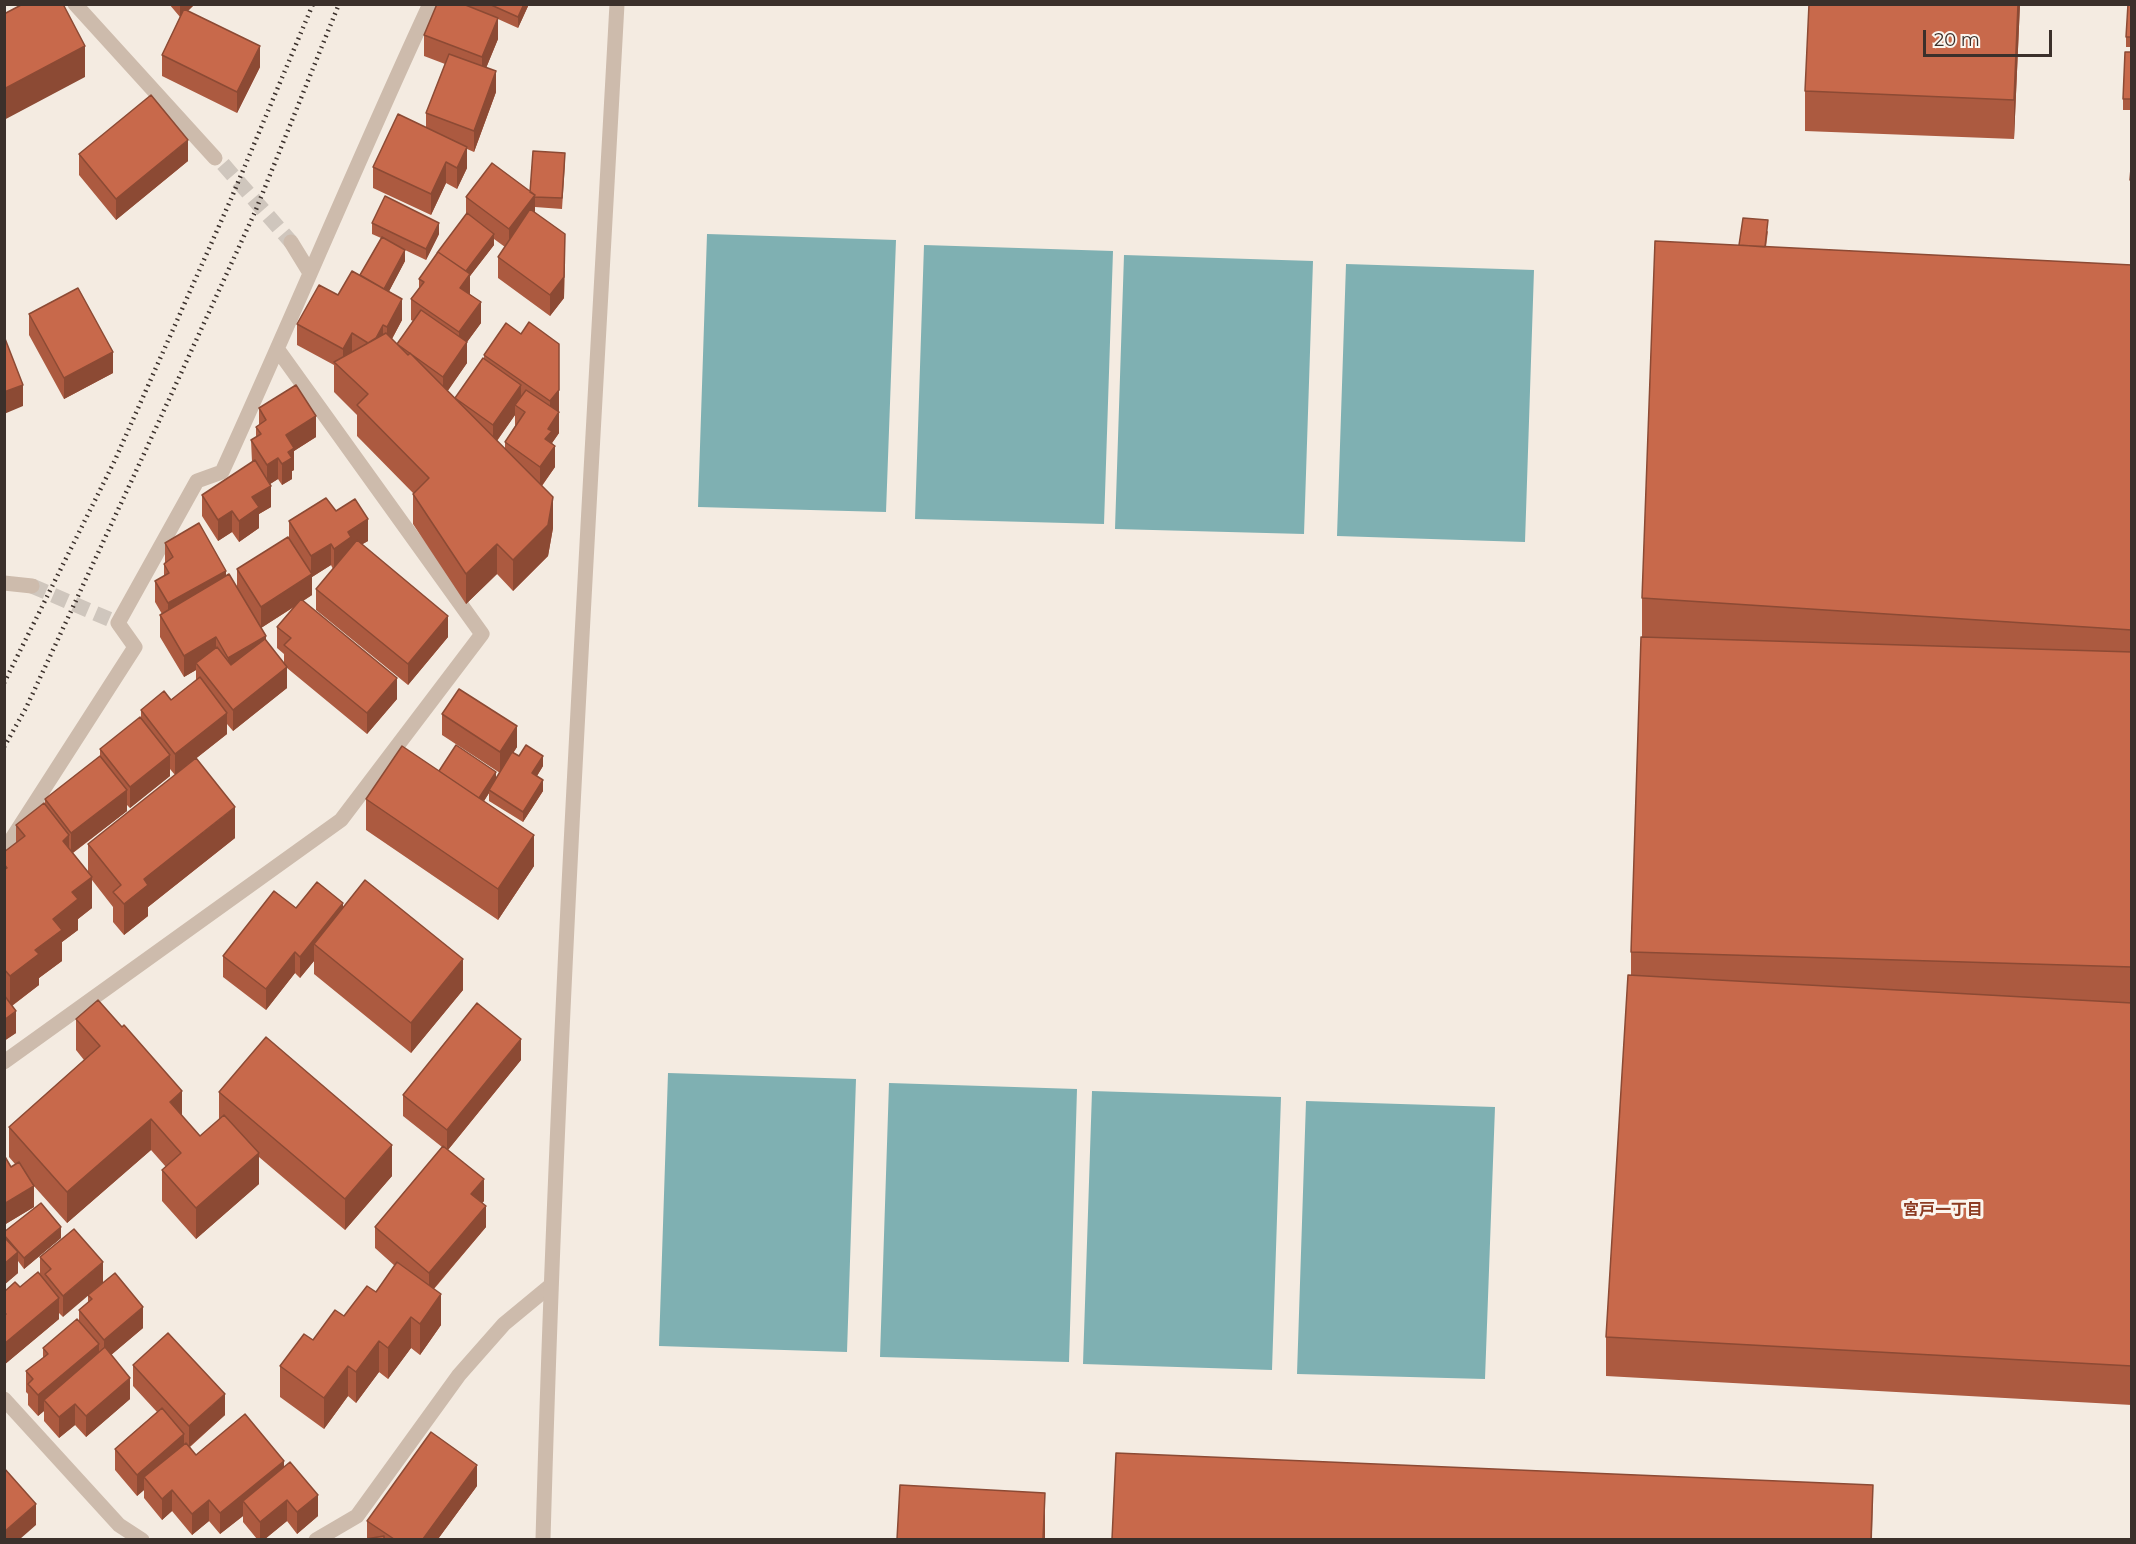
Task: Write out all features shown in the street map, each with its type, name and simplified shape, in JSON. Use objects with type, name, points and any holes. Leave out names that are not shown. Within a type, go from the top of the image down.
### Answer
[{"type":"street","points":[[75,4],[215,158]]},
{"type":"street","points":[[4,851],[135,647],[118,623],[196,481],[222,472],[278,350],[365,145],[430,4]]},
{"type":"street","points":[[543,1539],[550,1287],[564,963],[617,4]]},
{"type":"street","points":[[291,242],[310,273]]},
{"type":"street","points":[[4,1062],[341,820],[482,634],[278,350]]},
{"type":"street","points":[[4,583],[32,586]]},
{"type":"street","points":[[316,1539],[357,1516],[459,1375],[504,1324],[550,1287]]},
{"type":"street","points":[[4,1399],[119,1525],[142,1539]]},
{"type":"water","points":[[707,234],[896,240],[886,512],[698,507]]},
{"type":"water","points":[[924,245],[1113,251],[1104,524],[915,519]]},
{"type":"water","points":[[1124,255],[1313,261],[1304,534],[1115,529]]},
{"type":"water","points":[[1346,264],[1534,270],[1525,542],[1337,536]]},
{"type":"water","points":[[668,1073],[856,1079],[847,1352],[659,1346]]},
{"type":"water","points":[[889,1083],[1077,1089],[1069,1362],[880,1357]]},
{"type":"water","points":[[1092,1091],[1281,1097],[1272,1370],[1083,1364]]},
{"type":"water","points":[[1306,1101],[1495,1107],[1485,1379],[1297,1374]]},
{"type":"building","points":[[23,4],[63,4],[85,46],[4,89],[4,14]]},
{"type":"building","points":[[437,4],[463,4],[498,18],[482,57],[424,35]]},
{"type":"building","points":[[489,4],[524,4],[518,17]]},
{"type":"building","points":[[1809,4],[2018,4],[2014,100],[1805,91]]},
{"type":"building","points":[[2128,4],[2132,4],[2132,37],[2126,37]]},
{"type":"building","points":[[184,9],[260,46],[237,92],[162,55]]},
{"type":"building","points":[[2125,52],[2132,52],[2132,99],[2123,99]]},
{"type":"building","points":[[449,54],[496,71],[474,131],[426,113]]},
{"type":"building","points":[[151,95],[188,140],[116,199],[79,154]]},
{"type":"building","points":[[398,114],[467,147],[457,168],[446,162],[431,194],[373,167]]},
{"type":"building","points":[[533,151],[565,153],[562,198],[534,197],[535,195],[530,192]]},
{"type":"building","points":[[2132,157],[2132,180],[2130,180]]},
{"type":"building","points":[[492,163],[535,195],[509,229],[466,197]]},
{"type":"building","points":[[385,196],[439,223],[426,249],[372,223]]},
{"type":"building","points":[[530,209],[565,234],[564,277],[550,295],[498,257]]},
{"type":"building","points":[[467,213],[494,234],[466,271],[437,253]]},
{"type":"building","points":[[1743,218],[1768,220],[1765,247],[1739,245]]},
{"type":"building","points":[[382,237],[405,250],[384,289],[360,275]]},
{"type":"building","points":[[1655,241],[2132,265],[2132,630],[1642,598]]},
{"type":"building","points":[[438,252],[470,274],[460,288],[481,302],[459,332],[411,299],[424,282],[419,279]]},
{"type":"building","points":[[352,271],[402,299],[387,327],[383,325],[376,338],[368,343],[352,333],[343,349],[297,324],[319,285],[338,295]]},
{"type":"building","points":[[78,288],[113,352],[64,378],[29,314]]},
{"type":"building","points":[[421,310],[467,342],[443,377],[397,344]]},
{"type":"building","points":[[529,322],[559,344],[559,390],[550,401],[484,355],[506,323],[521,334]]},
{"type":"building","points":[[386,333],[408,355],[410,353],[553,497],[548,525],[513,560],[497,544],[466,574],[413,494],[429,478],[357,405],[368,394],[334,362]]},
{"type":"building","points":[[4,336],[23,385],[4,392]]},
{"type":"building","points":[[483,358],[521,385],[493,425],[455,398]]},
{"type":"building","points":[[296,385],[316,416],[286,435],[294,448],[288,452],[292,458],[282,464],[278,458],[267,465],[251,440],[261,434],[256,427],[266,420],[259,408]]},
{"type":"building","points":[[526,390],[559,412],[548,429],[552,431],[545,439],[555,446],[540,467],[505,442],[525,412],[515,405]]},
{"type":"building","points":[[255,460],[271,486],[252,497],[259,507],[239,521],[232,511],[218,520],[202,495]]},
{"type":"building","points":[[326,498],[336,511],[355,499],[368,519],[348,532],[351,537],[334,549],[331,544],[311,556],[289,521]]},
{"type":"building","points":[[199,523],[226,571],[168,603],[155,581],[169,573],[164,564],[173,557],[165,543]]},
{"type":"building","points":[[288,537],[312,574],[261,607],[237,569]]},
{"type":"building","points":[[357,540],[448,616],[408,664],[316,589]]},
{"type":"building","points":[[229,574],[266,636],[228,658],[216,637],[184,656],[160,615]]},
{"type":"building","points":[[301,599],[397,678],[367,713],[284,645],[291,638],[277,627]]},
{"type":"building","points":[[1641,637],[2132,652],[2132,967],[1631,952]]},
{"type":"building","points":[[265,639],[287,667],[233,710],[196,663],[217,647],[231,665]]},
{"type":"building","points":[[200,677],[227,713],[175,754],[141,710],[164,691],[171,700]]},
{"type":"building","points":[[459,689],[517,726],[500,752],[442,714]]},
{"type":"building","points":[[140,717],[170,755],[130,787],[100,749]]},
{"type":"building","points":[[456,745],[496,772],[479,798],[439,771]]},
{"type":"building","points":[[526,745],[543,756],[532,773],[543,780],[523,812],[489,790],[512,752],[519,756]]},
{"type":"building","points":[[402,746],[534,835],[498,889],[366,799]]},
{"type":"building","points":[[100,756],[127,790],[71,833],[45,799]]},
{"type":"building","points":[[196,758],[235,807],[144,879],[148,885],[124,904],[113,892],[121,885],[88,844]]},
{"type":"building","points":[[44,803],[69,835],[63,841],[92,877],[72,892],[78,899],[53,919],[62,930],[35,950],[39,954],[10,976],[4,969],[4,870],[7,868],[4,864],[4,852],[25,836],[16,825]]},
{"type":"building","points":[[365,880],[463,959],[411,1023],[314,944]]},
{"type":"building","points":[[317,882],[343,903],[300,957],[295,952],[266,989],[223,956],[274,891],[296,908]]},
{"type":"building","points":[[1628,975],[2132,1003],[2132,1366],[1606,1337]]},
{"type":"building","points":[[4,995],[16,1011],[4,1020]]},
{"type":"building","points":[[98,1000],[122,1027],[124,1025],[182,1091],[170,1102],[200,1136],[224,1115],[259,1153],[196,1208],[162,1170],[181,1153],[151,1119],[67,1192],[9,1127],[100,1046],[76,1019]]},
{"type":"building","points":[[477,1003],[521,1039],[447,1130],[403,1095]]},
{"type":"building","points":[[266,1037],[392,1145],[345,1199],[219,1092]]},
{"type":"building","points":[[443,1146],[484,1179],[471,1194],[486,1206],[429,1273],[375,1227]]},
{"type":"building","points":[[4,1155],[11,1167],[19,1162],[34,1186],[4,1204]]},
{"type":"building","points":[[41,1203],[61,1227],[24,1258],[4,1235],[4,1232]]},
{"type":"building","points":[[74,1229],[103,1262],[63,1296],[45,1274],[51,1269],[40,1257]]},
{"type":"building","points":[[4,1237],[18,1252],[4,1264]]},
{"type":"building","points":[[397,1262],[441,1294],[420,1324],[411,1317],[388,1348],[379,1341],[356,1372],[348,1366],[324,1398],[280,1366],[304,1334],[313,1340],[335,1310],[344,1316],[367,1286],[376,1292]]},
{"type":"building","points":[[38,1272],[59,1298],[4,1344],[4,1315],[6,1314],[4,1313],[4,1292],[15,1282],[20,1287]]},
{"type":"building","points":[[115,1273],[143,1307],[104,1340],[79,1310],[92,1299],[88,1295]]},
{"type":"building","points":[[77,1319],[99,1344],[38,1395],[28,1384],[33,1379],[26,1371],[48,1354],[43,1348]]},
{"type":"building","points":[[168,1333],[225,1394],[189,1426],[133,1365]]},
{"type":"building","points":[[105,1347],[130,1378],[86,1416],[75,1404],[59,1417],[44,1400]]},
{"type":"building","points":[[162,1408],[184,1434],[137,1475],[115,1449]]},
{"type":"building","points":[[245,1414],[284,1461],[220,1513],[209,1500],[192,1514],[172,1490],[162,1499],[144,1477],[186,1443],[196,1455]]},
{"type":"building","points":[[431,1432],[477,1465],[423,1539],[394,1539],[367,1521]]},
{"type":"building","points":[[1116,1453],[1873,1485],[1871,1539],[1112,1539]]},
{"type":"building","points":[[290,1462],[318,1495],[297,1512],[287,1500],[260,1522],[243,1501]]},
{"type":"building","points":[[4,1468],[36,1504],[4,1532]]},
{"type":"building","points":[[900,1485],[1045,1493],[1043,1539],[897,1539]]},
{"type":"building","points":[[384,1536],[384,1539],[366,1539]]},
{"type":"tunnel","points":[[223,164],[291,242]]},
{"type":"tunnel","points":[[32,586],[118,623]]},
{"type":"railway","points":[[4,683],[115,460],[231,199],[313,4]]},
{"type":"railway","points":[[4,747],[26,708],[255,212],[339,4]]},
{"type":"district","name":"宮戸一丁目","points":[[1943,1210]]}]
